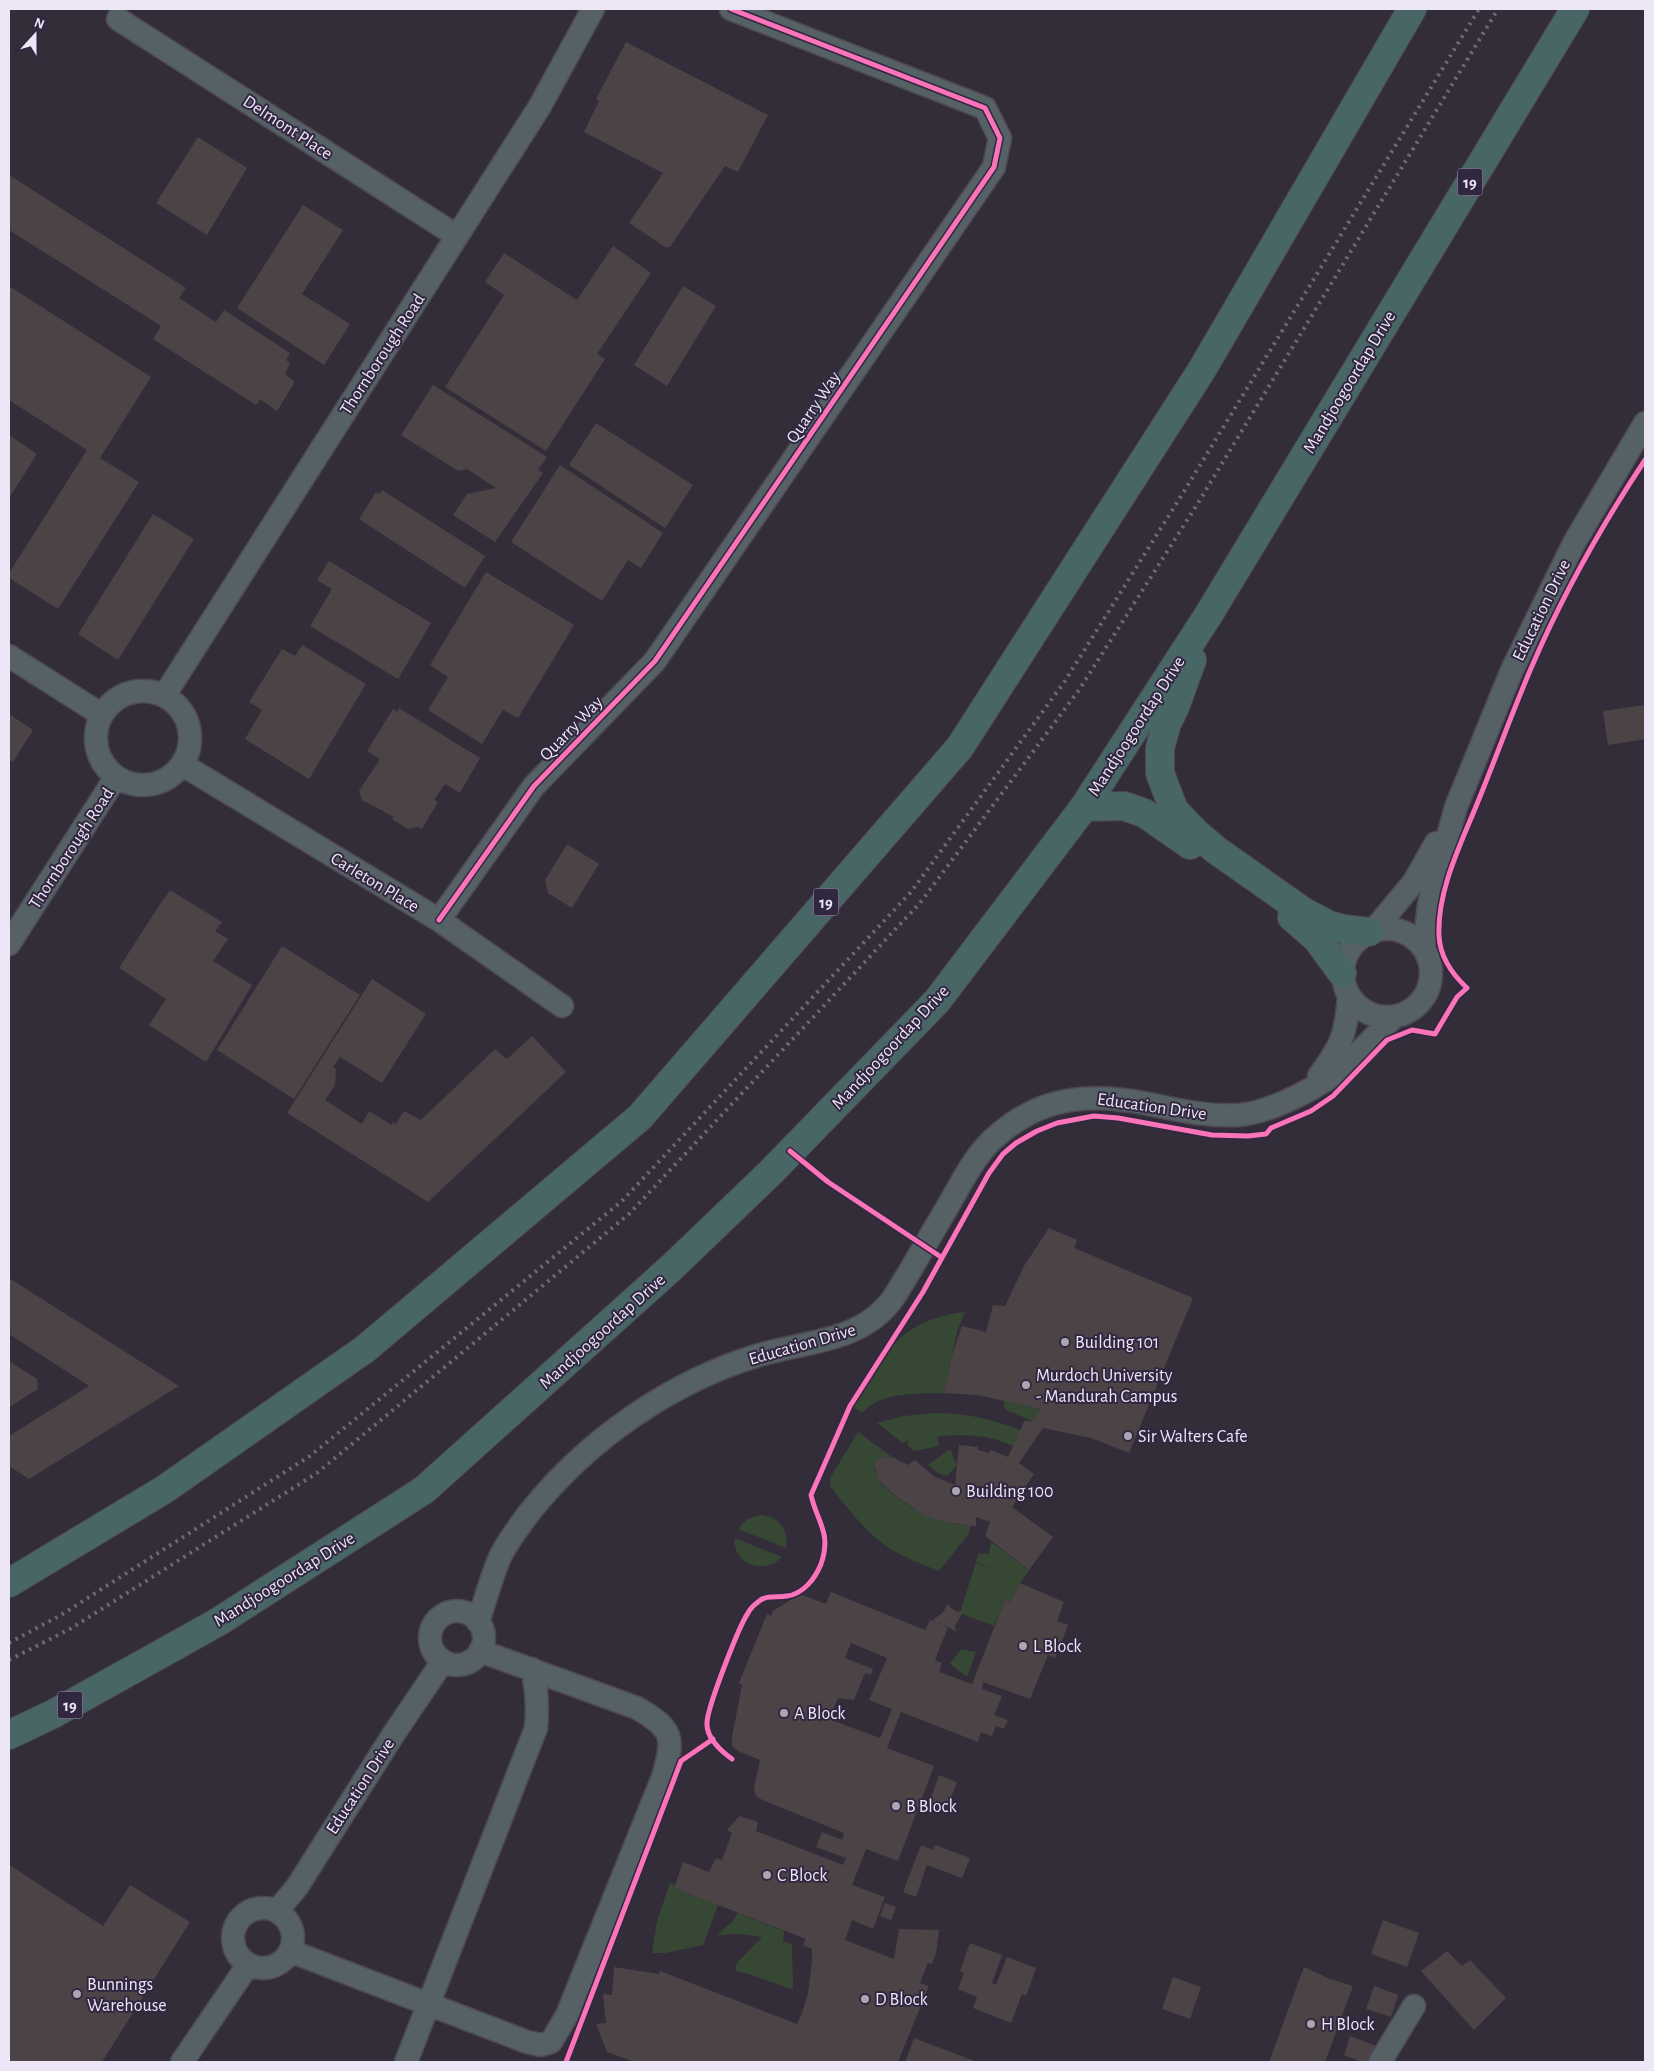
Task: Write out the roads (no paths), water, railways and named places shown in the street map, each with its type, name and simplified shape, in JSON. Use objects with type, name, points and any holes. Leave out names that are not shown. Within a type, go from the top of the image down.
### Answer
[{"type":"highway","name":"19","points":[[9,1583],[165,1489],[365,1349],[640,1117],[960,747],[1203,368],[1412,9]]},
{"type":"highway","name":"Mandjoogoordap Drive","points":[[9,1735],[53,1714],[218,1622],[424,1490],[672,1267],[764,1178],[937,1001],[1084,807],[1209,614],[1575,9]]},
{"type":"highway","points":[[1209,614],[1161,742],[1160,773],[1174,810],[1216,850],[1318,921],[1336,927],[1371,931]]},
{"type":"highway","points":[[1084,807],[1124,806],[1144,813],[1302,925],[1317,939],[1346,985]]},
{"type":"street","name":"Thornborough Road","points":[[164,696],[540,106],[592,9]]},
{"type":"street","name":"Quarry Way","points":[[439,920],[534,786],[655,661],[994,167],[1000,138],[985,108],[731,9]]},
{"type":"street","name":"Delmont Place","points":[[118,19],[457,236]]},
{"type":"street","name":"Education Drive","points":[[1424,949],[1429,904],[1456,807],[1512,670],[1549,590],[1645,422]]},
{"type":"street","points":[[9,656],[102,715]]},
{"type":"street","points":[[141,691],[164,696],[180,708],[189,726],[190,746],[183,764],[170,778],[152,785],[133,785],[116,777],[104,765],[97,749],[96,732],[102,715],[118,698],[141,691]]},
{"type":"street","name":"Carleton Place","points":[[183,764],[439,920],[562,1006]]},
{"type":"street","name":"Thornborough Road","points":[[9,944],[116,777]]},
{"type":"street","name":"Education Drive","points":[[1371,931],[1414,882],[1456,807]]},
{"type":"street","points":[[1387,928],[1402,931],[1415,938],[1424,949],[1431,967],[1430,981],[1425,994],[1417,1006],[1405,1013],[1395,1016],[1369,1013],[1358,1006],[1346,985],[1344,960],[1349,949],[1358,939],[1371,931],[1387,928]]},
{"type":"street","name":"Education Drive","points":[[1310,1089],[1341,1044],[1347,1021],[1346,985]]},
{"type":"street","name":"Education Drive","points":[[478,1622],[500,1557],[512,1537],[545,1493],[575,1463],[618,1428],[664,1396],[689,1383],[759,1355],[843,1336],[868,1323],[884,1310],[898,1290],[977,1156],[999,1133],[1015,1121],[1036,1110],[1064,1100],[1099,1097],[1128,1100],[1201,1114],[1240,1115],[1273,1107],[1310,1089],[1336,1073],[1349,1063],[1395,1016]]},
{"type":"street","points":[[456,1611],[472,1616],[478,1622],[484,1636],[480,1651],[475,1658],[460,1664],[444,1662],[437,1656],[430,1640],[430,1632],[439,1617],[447,1612],[456,1611]]},
{"type":"street","points":[[290,1951],[527,2042],[541,2045],[551,2042],[567,2015],[664,1777],[670,1754],[670,1741],[664,1726],[656,1718],[637,1708],[532,1668],[480,1651]]},
{"type":"street","name":"Education Drive","points":[[277,1911],[297,1887],[388,1743],[444,1662]]},
{"type":"street","points":[[406,2062],[536,1728],[538,1710],[537,1688],[532,1668]]},
{"type":"street","points":[[259,1908],[277,1911],[290,1924],[293,1942],[290,1951],[285,1959],[277,1965],[258,1968],[248,1965],[241,1959],[232,1942],[236,1923],[249,1910],[259,1908]]},
{"type":"street","points":[[182,2062],[248,1965]]},
{"type":"street","points":[[1380,2062],[1414,2006]]},
{"type":"railway","points":[[9,1643],[61,1615],[310,1456],[622,1201],[911,892],[1065,681],[1183,493],[1479,9]]},
{"type":"railway","points":[[9,1660],[70,1629],[317,1473],[629,1214],[920,903],[1079,690],[1198,503],[1498,9]]},
{"type":"place","name":"Building 101","points":[[1065,1342]]},
{"type":"place","name":"Murdoch University - Mandurah Campus","points":[[1026,1385]]},
{"type":"place","name":"Sir Walters Cafe","points":[[1128,1436]]},
{"type":"place","name":"Building 100","points":[[956,1491]]},
{"type":"place","name":"L Block","points":[[1023,1646]]},
{"type":"place","name":"A Block","points":[[784,1713]]},
{"type":"place","name":"B Block","points":[[896,1806]]},
{"type":"place","name":"C Block","points":[[767,1875]]},
{"type":"place","name":"Bunnings Warehouse","points":[[77,1994]]},
{"type":"place","name":"D Block","points":[[865,1999]]},
{"type":"place","name":"H Block","points":[[1311,2024]]}]
